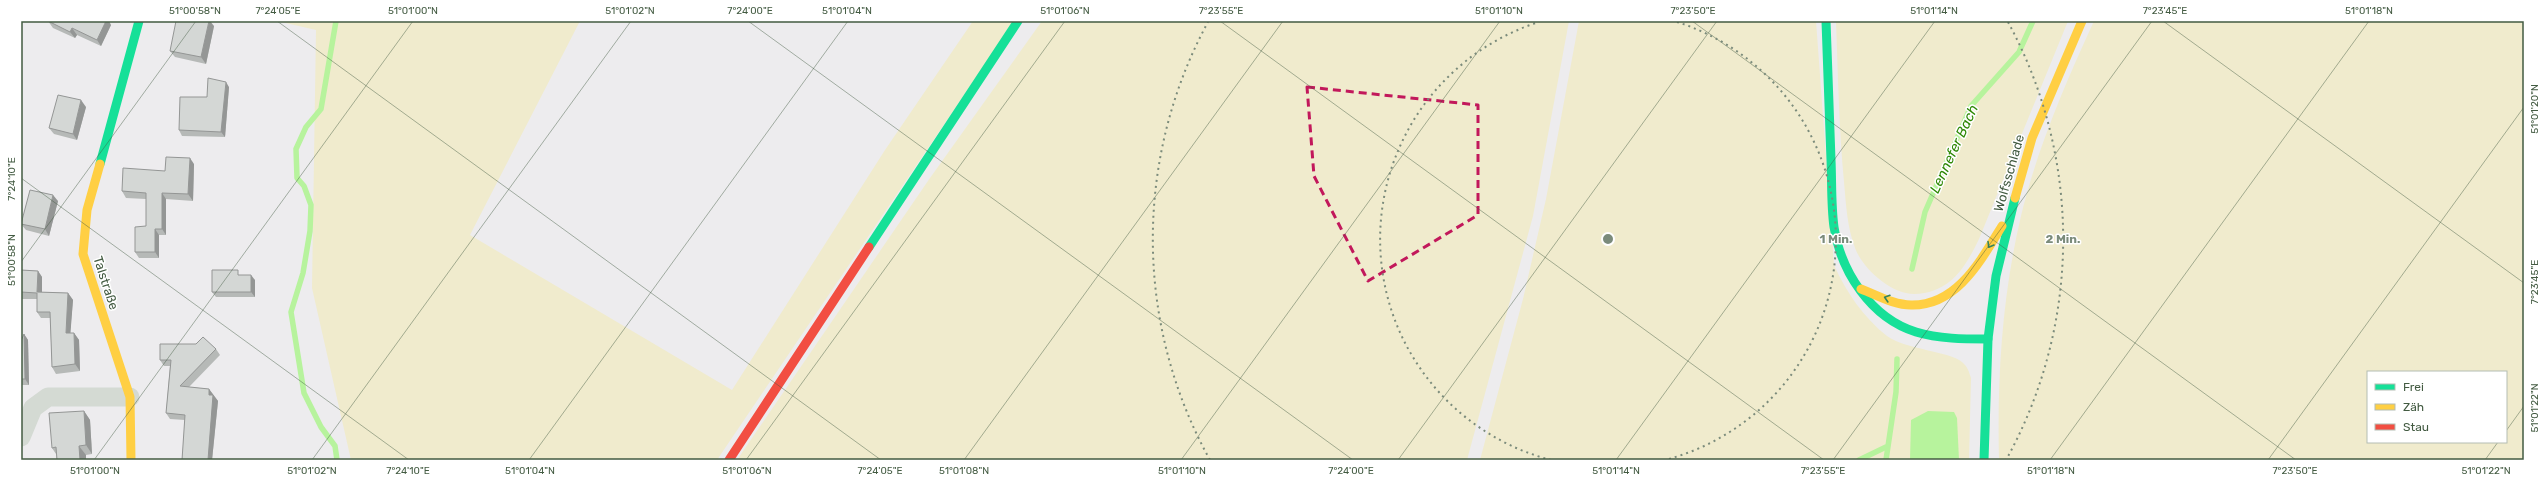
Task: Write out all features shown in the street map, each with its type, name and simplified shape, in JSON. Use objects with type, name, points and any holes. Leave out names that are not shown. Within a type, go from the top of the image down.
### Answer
[{"type":"street","name":"Talstraße","points":[[131,460],[130,397],[83,254],[87,210],[138,21]]},
{"type":"street","points":[[729,460],[1018,21]]},
{"type":"street","points":[[1826,21],[1832,209],[1839,247],[1858,288],[1878,310],[1905,328],[1936,336],[1988,339]]},
{"type":"street","name":"Wolfsschlade","points":[[1984,460],[1988,339],[1996,276],[2011,211],[2032,138],[2082,21]]},
{"type":"street","points":[[1858,288],[1911,305],[1938,300],[1956,288],[1979,264],[2011,211]]},
{"type":"street","points":[[21,437],[33,408],[48,397],[130,397]]},
{"type":"highlighted area","points":[[1307,87],[1478,105],[1478,215],[1368,281],[1314,176]]},
{"type":"shaded area","points":[[277,21],[580,21],[470,235],[732,390],[885,150],[973,21],[1014,21],[717,460],[351,460],[312,288],[316,30]]},
{"type":"shaded area","points":[[1042,21],[1569,21],[1533,216],[1467,460],[737,460],[930,178]]},
{"type":"shaded area","points":[[1579,21],[1816,21],[1834,265],[1856,304],[1863,313],[1887,336],[1895,341],[1956,358],[1966,366],[1971,378],[1969,460],[1480,460],[1523,299],[1546,199]]},
{"type":"shaded area","points":[[1836,21],[2068,21],[1979,239],[1968,260],[1955,277],[1947,284],[1927,293],[1905,293],[1887,285],[1864,264],[1855,248],[1847,215],[1842,162]]},
{"type":"shaded area","points":[[2094,21],[2524,21],[2524,460],[1999,460],[2000,368],[2009,276],[2021,216],[2035,166],[2062,93]]},
{"type":"shaded area","points":[[1928,411],[1954,412],[1957,418],[1959,460],[1910,460],[1911,420]]},
{"type":"building","points":[[48,21],[106,21],[97,40],[72,28],[70,32]]},
{"type":"building","points":[[176,21],[209,21],[201,57],[170,51]]},
{"type":"building","points":[[208,78],[226,82],[221,132],[179,130],[180,97],[207,97]]},
{"type":"building","points":[[58,95],[81,100],[73,134],[49,128]]},
{"type":"building","points":[[166,157],[190,158],[188,194],[162,193],[162,229],[155,229],[155,252],[135,252],[135,227],[146,226],[146,193],[122,191],[123,168],[165,171]]},
{"type":"building","points":[[30,190],[53,195],[45,229],[21,224]]},
{"type":"building","points":[[21,270],[38,271],[37,292],[68,293],[66,333],[74,333],[75,364],[52,367],[50,312],[37,312],[37,293],[21,292]]},
{"type":"building","points":[[212,270],[238,270],[238,275],[251,275],[251,292],[212,292]]},
{"type":"building","points":[[24,334],[25,379],[21,379],[21,341]]},
{"type":"building","points":[[203,337],[216,349],[180,386],[209,389],[209,395],[213,395],[208,460],[182,460],[185,415],[166,413],[171,360],[160,360],[160,344],[196,344]]},
{"type":"building","points":[[84,411],[86,445],[79,446],[80,460],[57,460],[56,447],[52,448],[49,413]]},
{"type":"waterway","points":[[336,21],[321,109],[306,127],[296,149],[297,178],[304,186],[311,205],[310,231],[303,273],[291,312],[304,393],[321,427],[335,446],[337,460]]},
{"type":"waterway","name":"Lennefer Bach","points":[[1912,269],[1925,212],[1971,106],[2019,52],[2033,21]]},
{"type":"waterway","name":"Lennefer Bach","points":[[1886,460],[1896,392],[1897,359]]},
{"type":"waterway","name":"Lennefer Bach","points":[[1859,460],[1886,447]]},
{"type":"traffic: fast","points":[[100,164],[139,21]]},
{"type":"traffic: fast","points":[[869,247],[1018,21]]},
{"type":"traffic: fast","points":[[1826,21],[1833,219],[1843,260],[1851,276],[1872,304],[1885,316],[1900,325],[1916,332],[1934,336],[1961,339],[1988,339]]},
{"type":"traffic: fast","points":[[1984,460],[1988,339],[1996,276],[2015,198]]},
{"type":"traffic: slow","points":[[2015,198],[2032,138],[2082,21]]},
{"type":"traffic: slow","points":[[100,164],[87,210],[83,254],[130,397],[131,460]]},
{"type":"traffic: slow","points":[[1861,289],[1892,302],[1905,305],[1927,303],[1942,298],[1966,279],[2002,226]]},
{"type":"traffic: jam","points":[[729,460],[869,247]]}]
